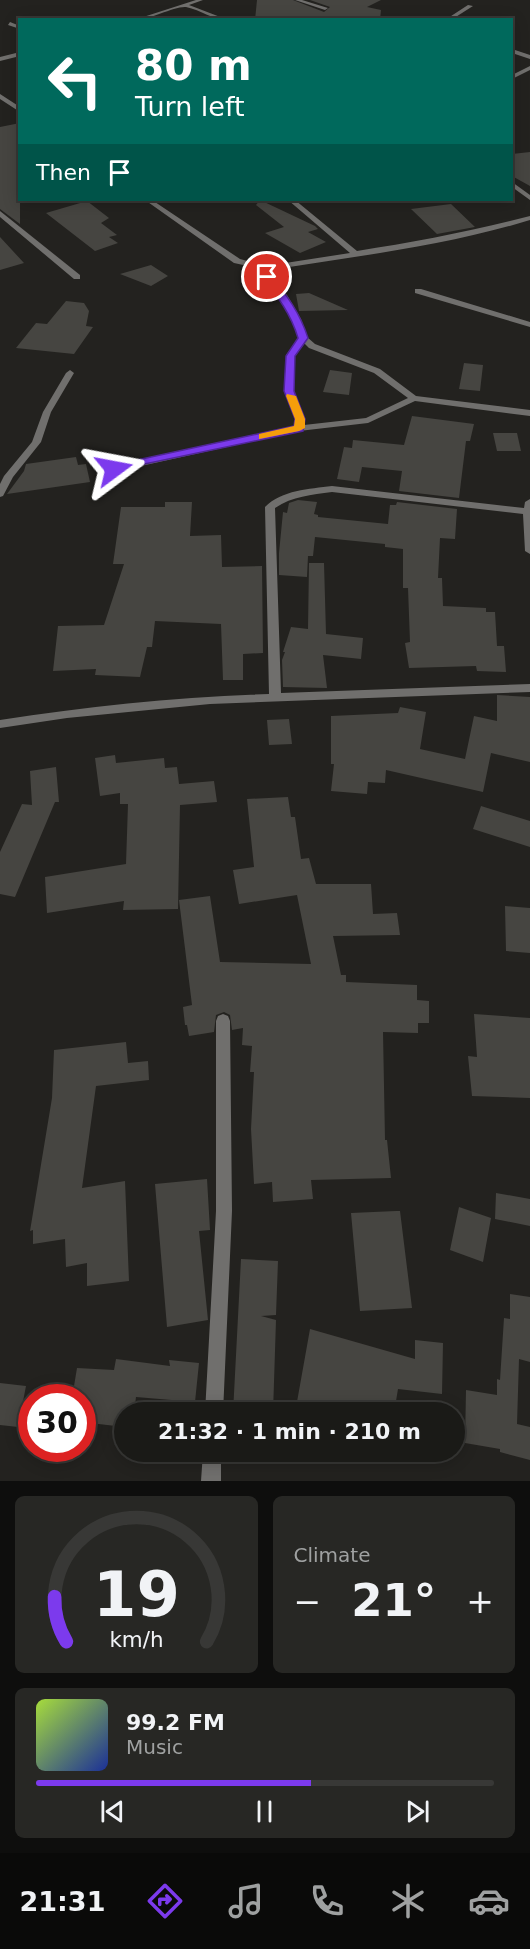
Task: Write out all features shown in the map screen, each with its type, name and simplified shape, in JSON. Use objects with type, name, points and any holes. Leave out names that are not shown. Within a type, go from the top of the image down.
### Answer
[{"type":"street","points":[[142,18],[196,0]]},
{"type":"street","points":[[297,0],[325,8]]},
{"type":"street","points":[[184,5],[220,18]]},
{"type":"street","points":[[450,18],[470,6]]},
{"type":"street","points":[[10,24],[18,27]]},
{"type":"street","points":[[513,51],[530,57]]},
{"type":"street","points":[[1,56],[18,55]]},
{"type":"street","points":[[513,76],[530,68]]},
{"type":"street","points":[[0,96],[18,109]]},
{"type":"street","points":[[513,185],[530,198]]},
{"type":"street","points":[[149,201],[237,261],[266,268],[456,236],[530,218]]},
{"type":"street","points":[[292,201],[356,253]]},
{"type":"street","points":[[0,213],[77,277]]},
{"type":"street","points":[[266,268],[267,277],[284,297],[297,319],[303,338],[312,346],[377,371],[414,398],[530,413]]},
{"type":"street","points":[[418,291],[530,325]]},
{"type":"street","points":[[299,428],[300,419],[289,391],[290,356],[303,338]]},
{"type":"street","points":[[0,494],[9,476],[36,442],[46,412],[70,373]]},
{"type":"street","points":[[114,469],[299,428],[369,420],[414,398]]},
{"type":"street","points":[[275,697],[270,507],[282,499],[332,489],[529,507],[530,551]]},
{"type":"street","points":[[0,724],[67,714],[210,700],[530,688]]},
{"type":"street","points":[[215,1402],[224,1211],[223,1020]]},
{"type":"street","points":[[211,1481],[212,1462]]},
{"type":"building","points":[[257,0],[293,0],[324,12],[330,7],[310,0],[381,0],[367,7],[381,10],[380,18],[255,18]]},
{"type":"building","points":[[18,123],[20,224],[0,209],[0,127]]},
{"type":"building","points":[[530,152],[530,186],[513,177],[513,154]]},
{"type":"building","points":[[87,201],[109,218],[101,223],[117,235],[109,237],[118,243],[95,251],[46,213]]},
{"type":"building","points":[[262,201],[315,226],[318,229],[308,232],[326,242],[300,253],[265,233],[284,227],[256,205]]},
{"type":"building","points":[[451,204],[475,227],[437,234],[411,209]]},
{"type":"building","points":[[0,237],[24,263],[0,270]]},
{"type":"building","points":[[151,265],[168,276],[151,286],[120,274]]},
{"type":"building","points":[[309,293],[348,310],[299,311],[296,294]]},
{"type":"building","points":[[66,301],[84,303],[89,311],[86,326],[93,327],[74,354],[16,348],[36,323],[47,324]]},
{"type":"building","points":[[464,363],[483,365],[480,391],[459,389]]},
{"type":"building","points":[[330,370],[352,373],[349,395],[323,392]]},
{"type":"building","points":[[412,416],[474,424],[470,441],[466,441],[459,498],[399,491],[402,471],[362,467],[359,482],[337,479],[344,447],[352,448],[353,440],[404,445]]},
{"type":"building","points":[[493,433],[517,433],[521,451],[497,451]]},
{"type":"building","points":[[76,457],[78,465],[86,464],[90,482],[7,494],[24,471],[26,464]]},
{"type":"building","points":[[298,500],[317,502],[314,514],[318,517],[388,524],[390,505],[396,505],[397,502],[457,509],[455,539],[440,538],[438,578],[442,578],[443,606],[486,608],[486,612],[495,612],[497,646],[504,646],[506,672],[477,671],[476,666],[409,668],[405,643],[410,642],[408,588],[403,588],[403,549],[385,547],[385,544],[315,537],[313,556],[308,556],[307,577],[279,575],[283,512],[287,513],[289,503]]},
{"type":"building","points":[[165,502],[192,502],[190,536],[221,535],[222,567],[262,566],[263,653],[243,654],[243,680],[223,680],[221,624],[155,621],[152,647],[147,647],[140,677],[95,675],[96,669],[53,671],[58,626],[104,625],[124,564],[113,564],[121,507],[165,507]]},
{"type":"building","points":[[309,563],[324,563],[326,634],[363,638],[361,659],[323,655],[327,688],[283,687],[282,660],[285,652],[283,652],[291,627],[308,629]]},
{"type":"building","points":[[497,695],[530,697],[530,762],[491,753],[483,792],[386,770],[385,783],[368,782],[367,794],[331,791],[334,764],[331,764],[331,716],[398,713],[400,707],[426,712],[420,749],[465,759],[474,716],[497,721]]},
{"type":"building","points":[[289,719],[292,744],[269,745],[267,720]]},
{"type":"building","points":[[115,755],[116,763],[164,758],[165,768],[177,767],[179,784],[214,781],[217,802],[180,805],[178,909],[123,910],[124,901],[47,913],[45,877],[126,864],[128,804],[120,804],[120,793],[100,796],[95,758]]},
{"type":"building","points":[[56,767],[59,802],[55,802],[15,897],[0,894],[0,852],[22,804],[32,805],[30,771]]},
{"type":"building","points":[[288,797],[291,817],[295,817],[301,859],[309,858],[316,884],[371,884],[373,914],[397,913],[400,935],[333,936],[341,975],[346,975],[346,982],[417,985],[417,1000],[429,1001],[429,1023],[418,1023],[418,1033],[383,1032],[385,1140],[387,1140],[391,1178],[311,1180],[313,1199],[273,1202],[272,1182],[254,1184],[251,1129],[254,1072],[250,1072],[252,1046],[242,1045],[243,1028],[232,1030],[230,1015],[224,1012],[216,1015],[214,1032],[189,1036],[187,1025],[185,1025],[183,1007],[192,1005],[179,900],[210,896],[220,962],[311,964],[297,895],[239,904],[233,870],[254,867],[247,799]]},
{"type":"building","points":[[481,806],[530,821],[530,847],[473,829]]},
{"type":"building","points":[[505,906],[530,908],[530,953],[506,951]]},
{"type":"building","points":[[474,1014],[530,1018],[530,1098],[472,1096],[468,1056],[477,1057]]},
{"type":"building","points":[[126,1042],[128,1063],[148,1061],[149,1080],[96,1086],[82,1188],[125,1181],[129,1281],[87,1286],[87,1263],[66,1267],[65,1239],[33,1244],[33,1230],[30,1231],[52,1098],[54,1050]]},
{"type":"building","points":[[207,1179],[210,1230],[199,1231],[208,1320],[167,1327],[155,1184]]},
{"type":"building","points":[[496,1193],[530,1199],[530,1226],[495,1219]]},
{"type":"building","points":[[459,1207],[491,1218],[483,1262],[450,1250]]},
{"type":"building","points":[[400,1211],[412,1308],[360,1311],[351,1213]]},
{"type":"building","points":[[241,1259],[278,1261],[276,1315],[261,1316],[276,1320],[273,1402],[234,1402]]},
{"type":"building","points":[[510,1294],[530,1297],[530,1362],[519,1359],[517,1424],[530,1427],[530,1460],[500,1452],[500,1449],[465,1443],[466,1390],[497,1395],[504,1318],[510,1319]]},
{"type":"building","points":[[310,1329],[415,1359],[415,1340],[443,1343],[442,1394],[398,1389],[396,1402],[297,1402]]},
{"type":"building","points":[[116,1359],[170,1366],[169,1360],[199,1363],[195,1402],[136,1397],[135,1402],[114,1402],[114,1426],[96,1424],[96,1384],[74,1384],[77,1368],[114,1370]]},
{"type":"building","points":[[0,1383],[18,1385],[18,1427],[0,1425]]},
{"type":"slow traffic","points":[[263,437],[299,428],[300,419],[291,396]]},
{"type":"route","points":[[114,469],[299,428],[300,419],[289,391],[290,356],[303,338],[297,319],[284,297],[267,277]]}]
